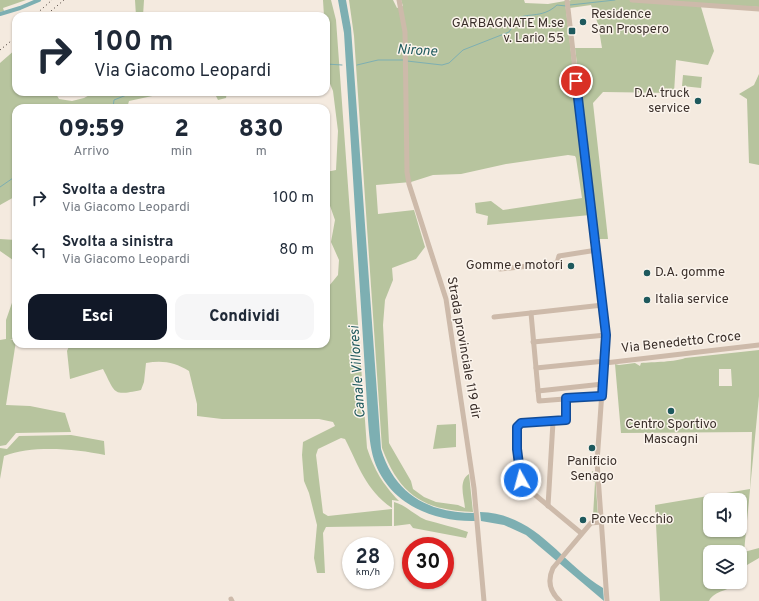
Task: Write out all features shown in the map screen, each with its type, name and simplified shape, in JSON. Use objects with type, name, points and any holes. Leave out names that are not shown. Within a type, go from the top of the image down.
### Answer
[{"type":"street","name":"Strada provinciale 119 dir","points":[[396,0],[400,7]]},
{"type":"street","name":"Strada provinciale 119 dir","points":[[399,0],[404,23],[408,178],[446,299],[476,505],[484,601]]},
{"type":"street","points":[[632,0],[759,9]]},
{"type":"street","points":[[568,4],[606,335],[597,454],[606,601]]},
{"type":"street","points":[[500,269],[557,263],[559,256],[597,250]]},
{"type":"street","points":[[494,316],[603,305]]},
{"type":"street","points":[[531,313],[539,401],[602,396]]},
{"type":"street","points":[[534,342],[606,335]]},
{"type":"street","name":"Via Benedetto Croce","points":[[536,368],[759,345]]},
{"type":"street","points":[[538,391],[603,384]]},
{"type":"street","points":[[566,398],[566,420],[521,423],[517,427],[517,449],[522,484],[582,533]]},
{"type":"street","points":[[548,506],[553,422]]},
{"type":"street","points":[[560,601],[553,593],[550,586],[551,573],[555,564],[591,523],[601,522]]},
{"type":"green space","points":[[0,0],[26,0],[3,8],[4,11],[0,12]]},
{"type":"green space","points":[[135,0],[144,0],[143,12],[136,12]]},
{"type":"green space","points":[[323,0],[331,0],[336,20],[367,448],[380,476],[399,501],[392,500],[392,508],[375,493],[359,468],[345,439],[341,438],[318,449],[316,455],[323,513],[328,516],[392,509],[392,526],[326,527],[323,533],[325,573],[317,573],[314,558],[317,525],[309,493],[304,481],[302,455],[303,442],[335,426],[333,422],[319,419],[222,419],[197,416],[197,404],[189,371],[184,368],[168,362],[146,363],[144,382],[141,390],[120,393],[110,384],[103,369],[70,379],[67,351],[68,348],[330,348],[330,285],[338,275],[339,260],[331,242],[335,220],[330,206],[330,171],[336,170],[338,131],[333,91],[330,84],[330,12],[324,12]]},
{"type":"green space","points":[[349,0],[393,0],[397,8],[403,6],[401,0],[524,0],[525,3],[548,4],[565,1],[590,215],[487,225],[488,216],[476,213],[475,203],[491,201],[503,210],[582,198],[576,158],[575,156],[568,155],[506,164],[461,174],[433,175],[411,182],[376,185],[378,214],[414,210],[425,247],[416,259],[392,268],[393,280],[385,300],[383,325],[389,443],[411,481],[413,489],[424,497],[436,502],[458,505],[465,508],[463,485],[469,474],[473,512],[441,508],[427,504],[416,497],[406,489],[397,478],[382,448],[354,36]]},
{"type":"green space","points":[[759,0],[759,7],[704,4],[701,7],[714,51],[708,65],[676,60],[674,93],[603,92],[593,103],[608,239],[599,239],[575,48],[602,48],[598,24],[591,5],[570,8],[569,1]]},
{"type":"green space","points":[[12,52],[12,96],[57,96],[59,99],[72,101],[88,96],[152,96],[129,101],[128,104],[12,104],[12,198],[0,205],[0,63]]},
{"type":"green space","points":[[759,74],[759,165],[749,163],[747,99],[739,94],[754,85]]},
{"type":"green space","points":[[683,75],[702,77],[701,88],[682,86]]},
{"type":"green space","points":[[216,96],[226,96],[226,98],[218,100]]},
{"type":"green space","points":[[0,239],[12,240],[12,259],[0,251]]},
{"type":"green space","points":[[12,303],[12,339],[10,339],[12,340],[12,348],[15,348],[6,405],[30,406],[65,413],[71,432],[16,433],[6,445],[0,446],[0,340],[6,339],[6,320]]},
{"type":"green space","points":[[759,350],[759,396],[747,521],[747,493],[726,493],[750,489],[752,432],[621,433],[615,364],[635,363],[640,366],[641,363]],"holes":[[[719,369],[731,369],[732,386],[719,386]]]},
{"type":"green space","points":[[456,424],[456,447],[433,449],[437,425]]},
{"type":"green space","points":[[71,435],[104,441],[105,455],[54,449],[28,450],[4,456],[0,479],[0,448],[7,449],[19,436]]},
{"type":"green space","points":[[592,471],[595,473],[598,516],[595,519],[593,516],[595,482],[591,480]]},
{"type":"green space","points":[[703,497],[703,537],[745,537],[745,545],[703,545],[703,589],[728,589],[711,597],[709,601],[660,601],[655,505]]},
{"type":"green space","points":[[394,502],[402,505],[426,520],[468,532],[466,538],[413,528],[410,524],[394,526]]},
{"type":"green space","points":[[759,548],[759,558],[747,565],[747,551]]},
{"type":"water","name":"Canale Villoresi","points":[[338,0],[346,0],[351,28],[381,449],[387,465],[395,478],[416,498],[429,505],[443,509],[475,513],[475,521],[444,518],[429,514],[414,507],[401,499],[390,488],[381,475],[374,460],[368,420],[344,33]]},
{"type":"water","points":[[480,512],[500,515],[517,521],[532,530],[587,577],[603,588],[604,601],[526,535],[504,525],[481,521]]},
{"type":"waterway","points":[[0,14],[39,0]]},
{"type":"waterway","name":"Nirone","points":[[570,5],[615,0]]},
{"type":"waterway","name":"Nirone","points":[[517,20],[520,17],[539,14],[551,10],[557,5],[566,6]]},
{"type":"waterway","name":"Nirone","points":[[407,61],[442,65],[449,63],[463,50],[509,32],[513,26]]},
{"type":"waterway","name":"Nirone","points":[[357,65],[378,60],[403,60]]},
{"type":"waterway","name":"Nirone","points":[[330,64],[342,65]]},
{"type":"waterway","name":"Nirone","points":[[114,104],[114,100],[124,96]]},
{"type":"waterway","name":"Nirone","points":[[0,187],[12,179]]},
{"type":"railway","points":[[38,12],[52,0]]},
{"type":"railway","points":[[50,12],[64,0]]},
{"type":"railway","points":[[0,50],[12,40]]},
{"type":"place","name":"Residence San Prospero","points":[[583,22]]},
{"type":"place","name":"GARBAGNATE M.se v. Lario 55","points":[[572,31]]},
{"type":"place","name":"D.A. truck service","points":[[698,101]]},
{"type":"place","name":"Gomme e motori","points":[[571,266]]},
{"type":"place","name":"D.A. gomme","points":[[647,273]]},
{"type":"place","name":"Italia service","points":[[647,300]]},
{"type":"place","name":"Centro Sportivo Mascagni","points":[[671,411]]},
{"type":"place","name":"Panificio Senago","points":[[592,448]]},
{"type":"place","name":"Ponte Vecchio","points":[[583,520]]},
{"type":"route","points":[[521,480],[517,449],[517,427],[521,423],[566,420],[566,398],[602,396],[606,335],[576,81]]}]
